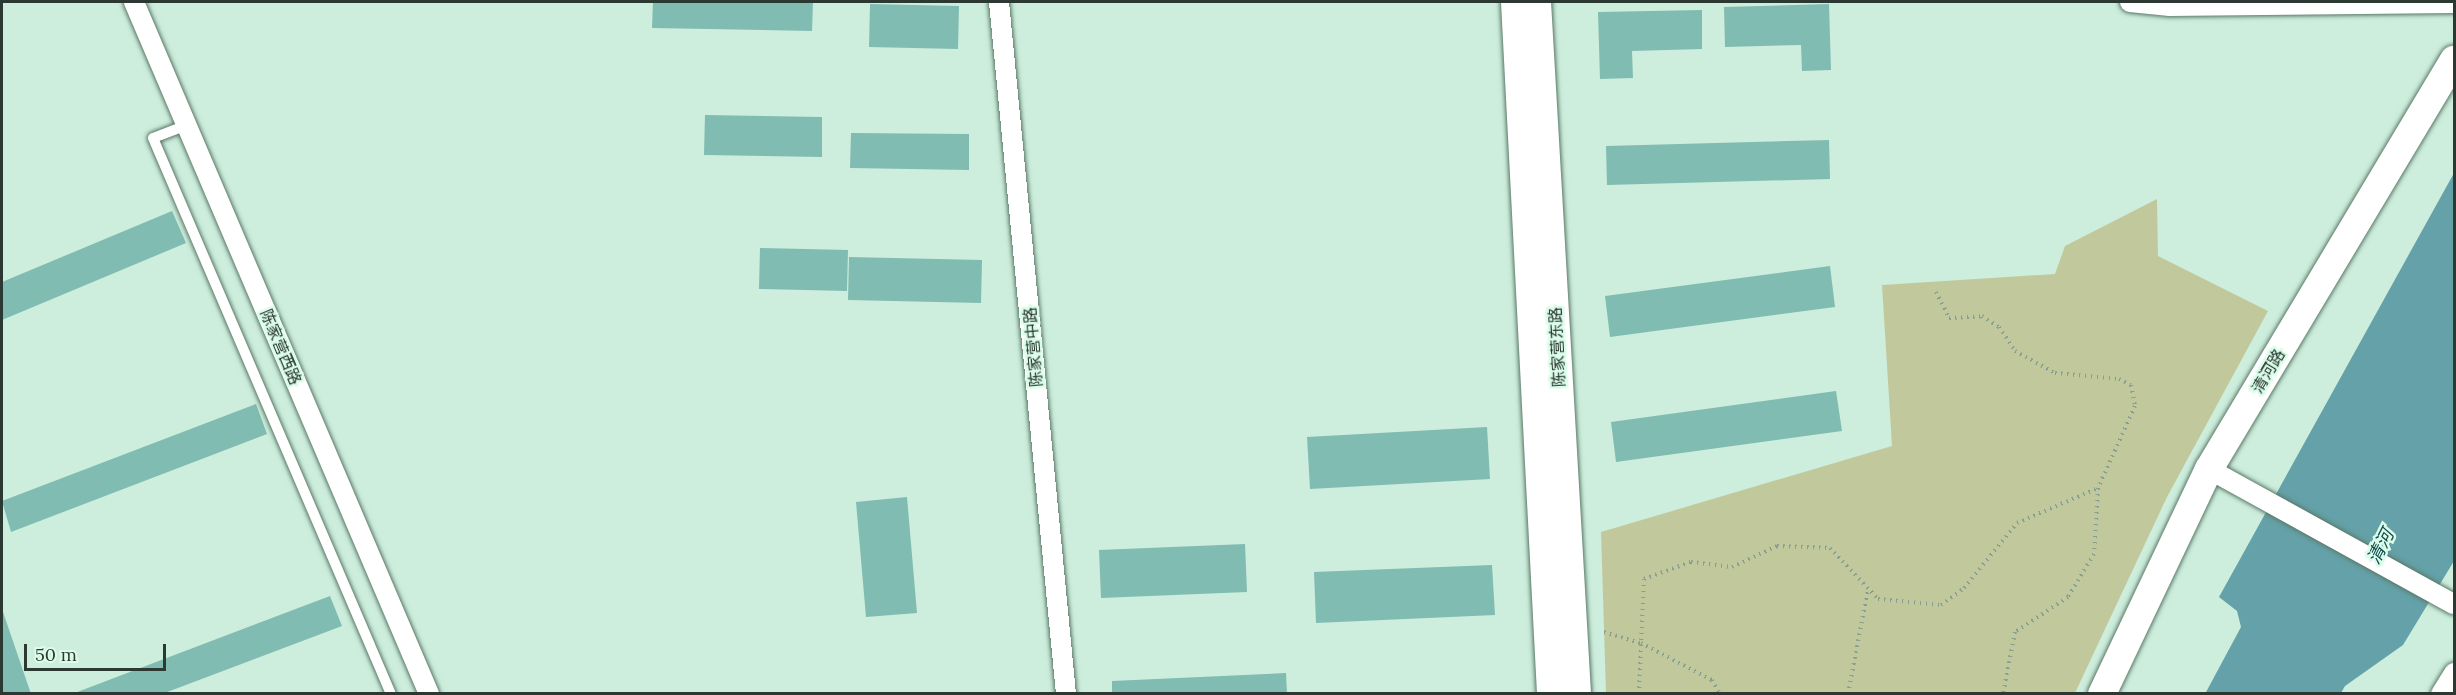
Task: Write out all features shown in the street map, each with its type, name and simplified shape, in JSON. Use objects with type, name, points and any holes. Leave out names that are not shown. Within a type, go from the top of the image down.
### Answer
[{"type":"street","name":"陈家营西路","points":[[134,2],[429,693]]},
{"type":"street","name":"陈家营中路","points":[[999,2],[1066,693]]},
{"type":"street","name":"陈家营东路","points":[[1515,2],[1551,693]]},
{"type":"street","name":"陈家营东路","points":[[1538,2],[1577,693]]},
{"type":"street","points":[[2130,2],[2170,6],[2454,3]]},
{"type":"street","name":"清河路","points":[[2102,693],[2209,469],[2454,60]]},
{"type":"street","points":[[2209,469],[2454,604]]},
{"type":"street","points":[[2442,693],[2454,673]]},
{"type":"lane","points":[[187,125],[153,138],[391,693]]},
{"type":"path","points":[[1936,292],[1949,318],[1982,316],[1998,327],[2015,351],[2055,373],[2119,380],[2132,385],[2135,406],[2098,488],[2094,554],[2068,597],[2015,632],[2003,693]]},
{"type":"path","points":[[1639,693],[1644,579],[1691,562],[1732,567],[1777,546],[1830,548],[1878,599],[1941,605],[1964,588],[2017,523],[2098,488]]},
{"type":"path","points":[[1848,693],[1868,589]]},
{"type":"path","points":[[1604,632],[1641,643],[1712,680],[1720,693]]},
{"type":"green space","points":[[2157,199],[2158,256],[2268,311],[2167,497],[2075,693],[1606,693],[1601,532],[1892,446],[1882,285],[2055,274],[2065,246]]},
{"type":"water","name":"清河","points":[[2454,173],[2454,561],[2403,645],[2345,686],[2341,693],[2205,694],[2241,627],[2237,611],[2219,597]]},
{"type":"building","points":[[653,2],[813,2],[812,31],[652,28]]},
{"type":"building","points":[[870,4],[959,6],[958,49],[869,47]]},
{"type":"building","points":[[1829,4],[1831,70],[1802,71],[1801,45],[1725,47],[1724,7]]},
{"type":"building","points":[[1702,10],[1702,49],[1632,51],[1633,78],[1600,79],[1598,12]]},
{"type":"building","points":[[705,115],[822,117],[822,157],[704,155]]},
{"type":"building","points":[[851,133],[969,134],[969,170],[850,168]]},
{"type":"building","points":[[1829,140],[1830,179],[1607,185],[1606,146]]},
{"type":"building","points":[[172,211],[186,243],[2,320],[2,282]]},
{"type":"building","points":[[760,248],[848,250],[847,291],[759,289]]},
{"type":"building","points":[[849,257],[982,260],[981,303],[848,300]]},
{"type":"building","points":[[1830,266],[1835,307],[1610,337],[1605,296]]},
{"type":"building","points":[[1836,391],[1842,431],[1616,462],[1611,422]]},
{"type":"building","points":[[256,404],[267,434],[11,532],[2,501]]},
{"type":"building","points":[[1487,427],[1490,479],[1310,489],[1307,437]]},
{"type":"building","points":[[907,497],[917,613],[866,617],[856,502]]},
{"type":"building","points":[[1245,544],[1247,592],[1101,598],[1099,550]]},
{"type":"building","points":[[1492,565],[1495,615],[1316,623],[1314,572]]},
{"type":"building","points":[[330,596],[342,626],[162,694],[72,694]]},
{"type":"building","points":[[2,609],[31,694],[2,694]]},
{"type":"building","points":[[1286,673],[1287,694],[1112,694],[1112,681]]}]
